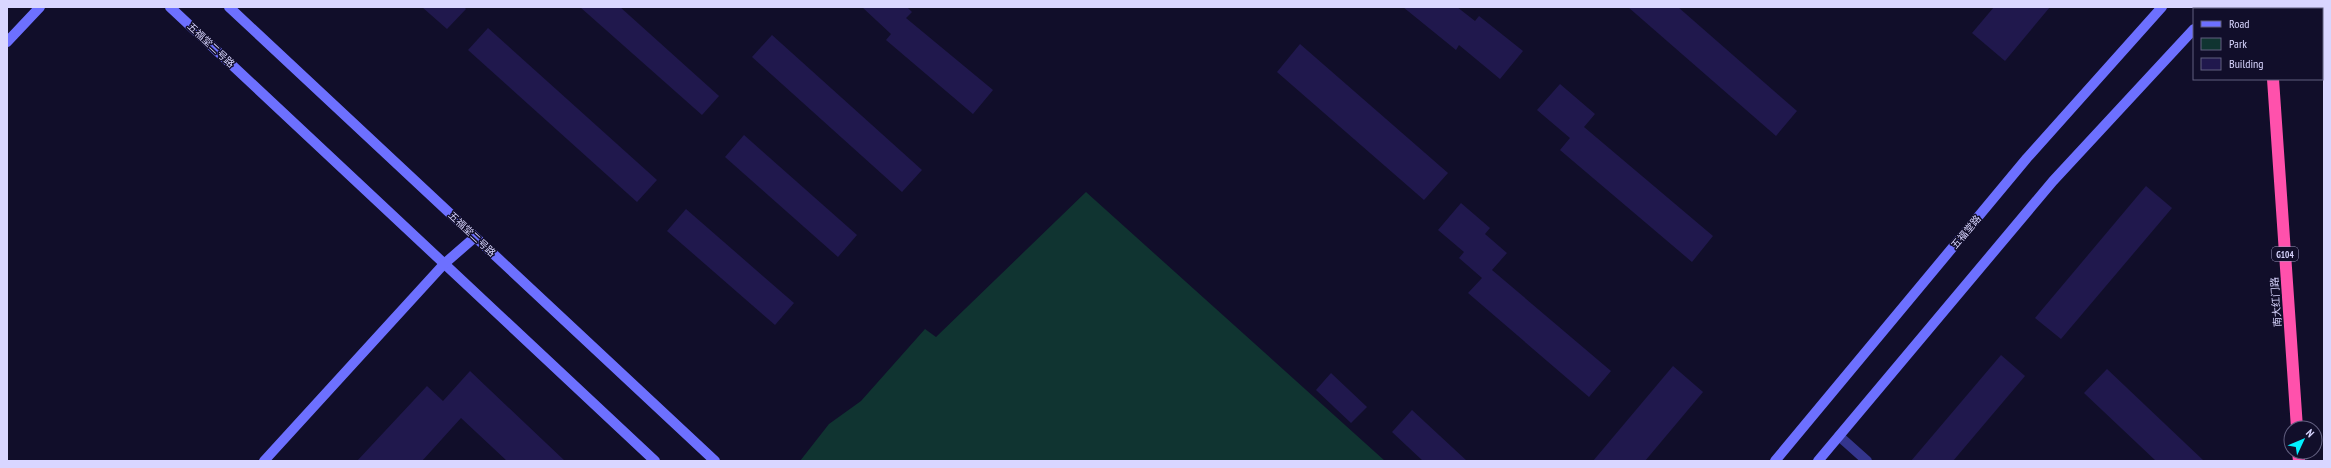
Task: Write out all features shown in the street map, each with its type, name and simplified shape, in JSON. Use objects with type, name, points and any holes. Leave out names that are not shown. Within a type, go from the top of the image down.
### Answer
[{"type":"highway","points":[[2323,58],[2324,73]]},
{"type":"highway","name":"南大红门路","points":[[2274,80],[2296,420]]},
{"type":"main road","points":[[7,42],[40,7]]},
{"type":"main road","name":"五福堂二号路","points":[[170,7],[655,461]]},
{"type":"main road","name":"五福堂二号路","points":[[229,7],[715,461]]},
{"type":"main road","name":"五福堂路","points":[[1775,461],[2027,158],[2162,7]]},
{"type":"main road","points":[[1818,461],[2053,181],[2193,31]]},
{"type":"main road","points":[[264,461],[444,264],[475,237]]},
{"type":"street","points":[[1839,436],[1867,461]]},
{"type":"green space","points":[[1086,192],[1385,461],[800,461],[829,424],[861,401],[925,329],[936,337]]},
{"type":"building","points":[[422,7],[464,7],[466,9],[447,29]]},
{"type":"building","points":[[580,7],[620,7],[719,96],[702,115]]},
{"type":"building","points":[[862,7],[907,7],[912,12],[906,18],[993,90],[973,114],[886,40],[891,34]]},
{"type":"building","points":[[1403,7],[1457,7],[1475,21],[1479,16],[1523,51],[1500,79],[1459,45],[1456,50]]},
{"type":"building","points":[[1628,7],[1678,7],[1797,111],[1776,136]]},
{"type":"building","points":[[1994,7],[2050,7],[2005,61],[1972,33]]},
{"type":"building","points":[[488,28],[657,180],[637,202],[468,50]]},
{"type":"building","points":[[772,35],[922,170],[902,192],[752,57]]},
{"type":"building","points":[[1300,44],[1448,173],[1424,200],[1277,72]]},
{"type":"building","points":[[1560,84],[1595,114],[1584,127],[1713,236],[1692,262],[1560,150],[1570,138],[1537,110]]},
{"type":"building","points":[[744,135],[857,235],[838,257],[725,157]]},
{"type":"building","points":[[2146,186],[2172,208],[2061,339],[2035,318]]},
{"type":"building","points":[[1461,203],[1490,228],[1485,234],[1507,253],[1492,270],[1611,371],[1589,397],[1468,293],[1482,278],[1459,258],[1464,252],[1438,230]]},
{"type":"building","points":[[686,209],[794,303],[775,325],[667,231]]},
{"type":"building","points":[[2001,355],[2025,376],[1953,461],[1911,461]]},
{"type":"building","points":[[1673,366],[1703,392],[1645,461],[1593,461]]},
{"type":"building","points":[[2107,369],[2204,461],[2156,461],[2084,393]]},
{"type":"building","points":[[470,371],[565,461],[507,461],[461,418],[422,461],[357,461],[427,386],[443,401]]},
{"type":"building","points":[[1331,373],[1367,407],[1351,423],[1316,390]]},
{"type":"building","points":[[1412,410],[1467,461],[1423,461],[1392,432]]}]
